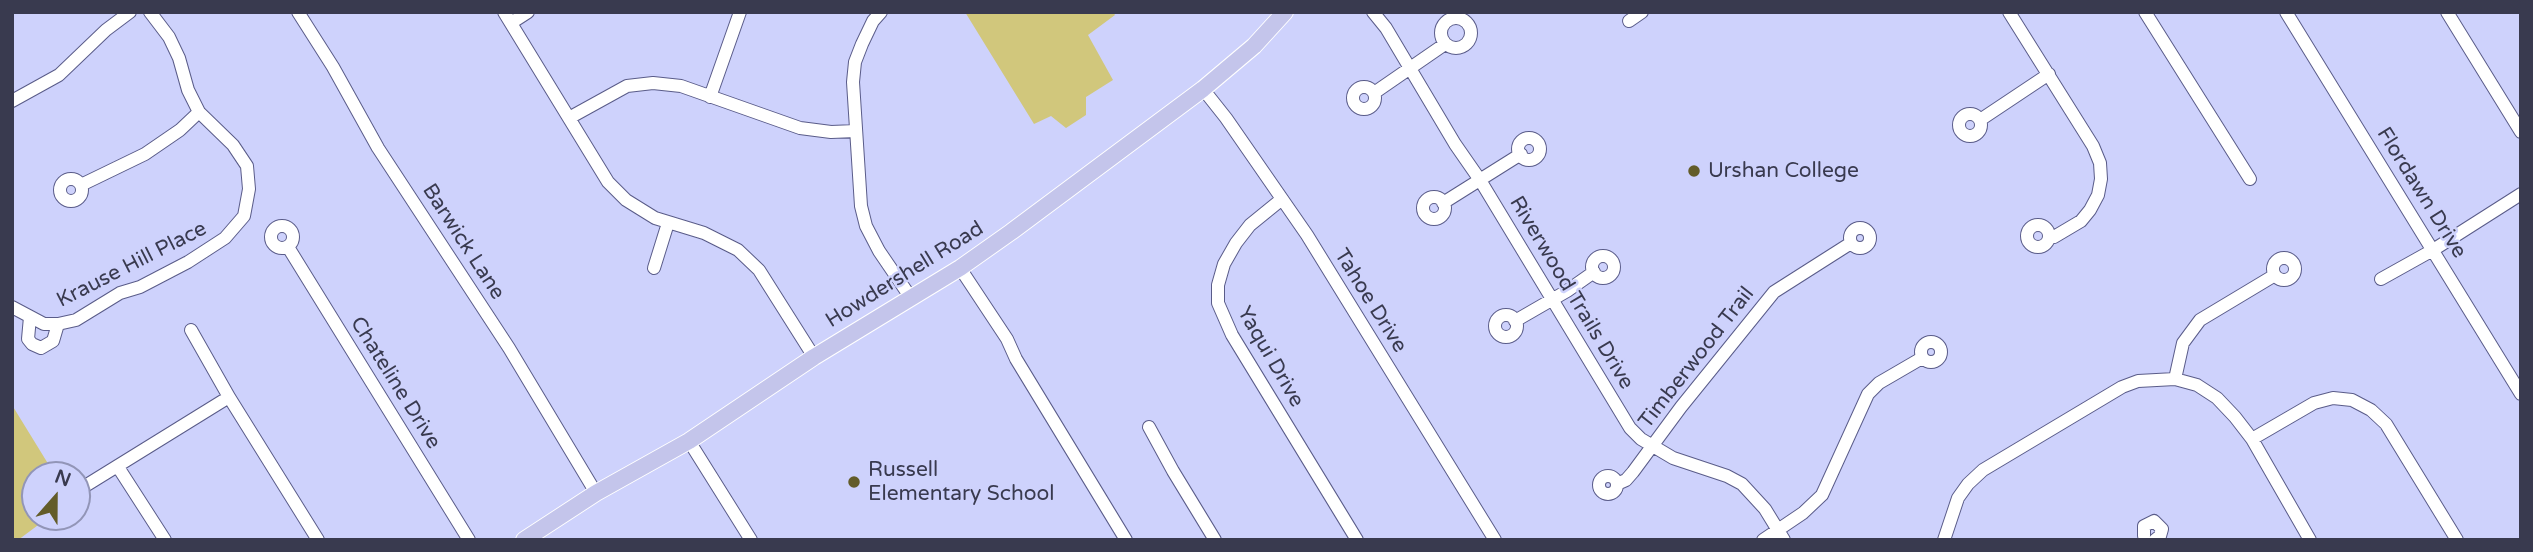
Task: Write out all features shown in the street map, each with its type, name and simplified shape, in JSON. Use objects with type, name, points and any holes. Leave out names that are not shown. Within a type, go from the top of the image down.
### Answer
[{"type":"main road","name":"Howdershell Road","points":[[524,540],[596,492],[689,441],[814,357],[960,268],[1049,206],[1203,89],[1254,46],[1285,12]]},
{"type":"street","points":[[12,101],[59,75],[106,30],[130,12]]},
{"type":"street","name":"Krause Hill Place","points":[[30,317],[44,324],[76,320],[107,300],[188,262],[225,238],[244,216],[249,189],[247,166],[233,145],[199,112],[169,37],[150,12]]},
{"type":"street","name":"Barwick Lane","points":[[298,12],[333,67],[378,148],[509,348],[596,492]]},
{"type":"street","points":[[528,12],[508,18],[608,182],[635,207],[668,223],[716,238],[749,259],[772,288],[814,357]]},
{"type":"street","points":[[710,97],[740,12]]},
{"type":"street","points":[[881,12],[868,31],[855,62],[853,82],[862,214],[879,251],[911,298]]},
{"type":"street","name":"Riverwood Trails Drive","points":[[1373,12],[1412,69],[1455,144],[1480,180],[1630,428],[1652,446],[1673,458],[1727,476],[1742,484],[1754,494],[1781,534]]},
{"type":"street","points":[[1629,21],[1642,12]]},
{"type":"street","points":[[2009,12],[2093,146],[2100,163],[2098,195],[2091,210],[2081,221],[2054,237],[2049,237]]},
{"type":"street","points":[[2145,12],[2250,179]]},
{"type":"street","name":"Flordawn Drive","points":[[2287,12],[2521,394]]},
{"type":"street","points":[[2447,12],[2521,132]]},
{"type":"street","points":[[1374,93],[1445,44]]},
{"type":"street","points":[[1980,120],[2049,74]]},
{"type":"street","points":[[569,118],[613,92],[640,83],[681,86],[800,128],[831,132],[856,131]]},
{"type":"street","name":"Tahoe Drive","points":[[1203,89],[1307,235],[1495,540]]},
{"type":"street","points":[[81,185],[145,153],[180,130],[199,112]]},
{"type":"street","points":[[1443,203],[1521,155]]},
{"type":"street","points":[[2381,279],[2433,250],[2521,194]]},
{"type":"street","name":"Yaqui Drive","points":[[1282,199],[1250,225],[1236,243],[1224,264],[1218,285],[1219,303],[1231,335],[1357,540]]},
{"type":"street","points":[[654,268],[668,223]]},
{"type":"street","name":"Timberwood Trail","points":[[1618,484],[1626,480],[1774,292],[1851,243]]},
{"type":"street","name":"Chateline Drive","points":[[288,247],[469,540]]},
{"type":"street","points":[[960,268],[1007,339],[1016,359],[1126,540]]},
{"type":"street","points":[[1515,321],[1594,272]]},
{"type":"street","points":[[2175,379],[2183,343],[2200,320],[2275,275]]},
{"type":"street","points":[[12,307],[30,317],[28,339],[41,348],[53,341],[58,324]]},
{"type":"street","points":[[191,330],[229,397],[318,540]]},
{"type":"street","points":[[1763,540],[1781,534],[1822,495],[1868,394],[1879,383],[1922,358]]},
{"type":"street","points":[[1944,540],[1958,498],[1983,470],[2122,387],[2138,381],[2175,379],[2197,385],[2217,398],[2252,439],[2310,540]]},
{"type":"street","points":[[91,483],[229,397]]},
{"type":"street","points":[[2252,439],[2314,403],[2333,398],[2352,400],[2371,410],[2386,424],[2457,540]]},
{"type":"street","points":[[1149,427],[1215,540]]},
{"type":"street","points":[[689,441],[751,540]]},
{"type":"street","points":[[118,467],[165,540]]},
{"type":"shaded area","points":[[965,12],[1113,12],[1115,15],[1088,35],[1113,80],[1086,97],[1086,115],[1066,128],[1051,116],[1034,124]]},
{"type":"shaded area","points":[[12,405],[46,461],[21,461],[21,531],[30,531],[18,540],[12,540]]},
{"type":"place","name":"Urshan College","points":[[1694,171]]},
{"type":"place","name":"Russell Elementary School","points":[[854,482]]}]
